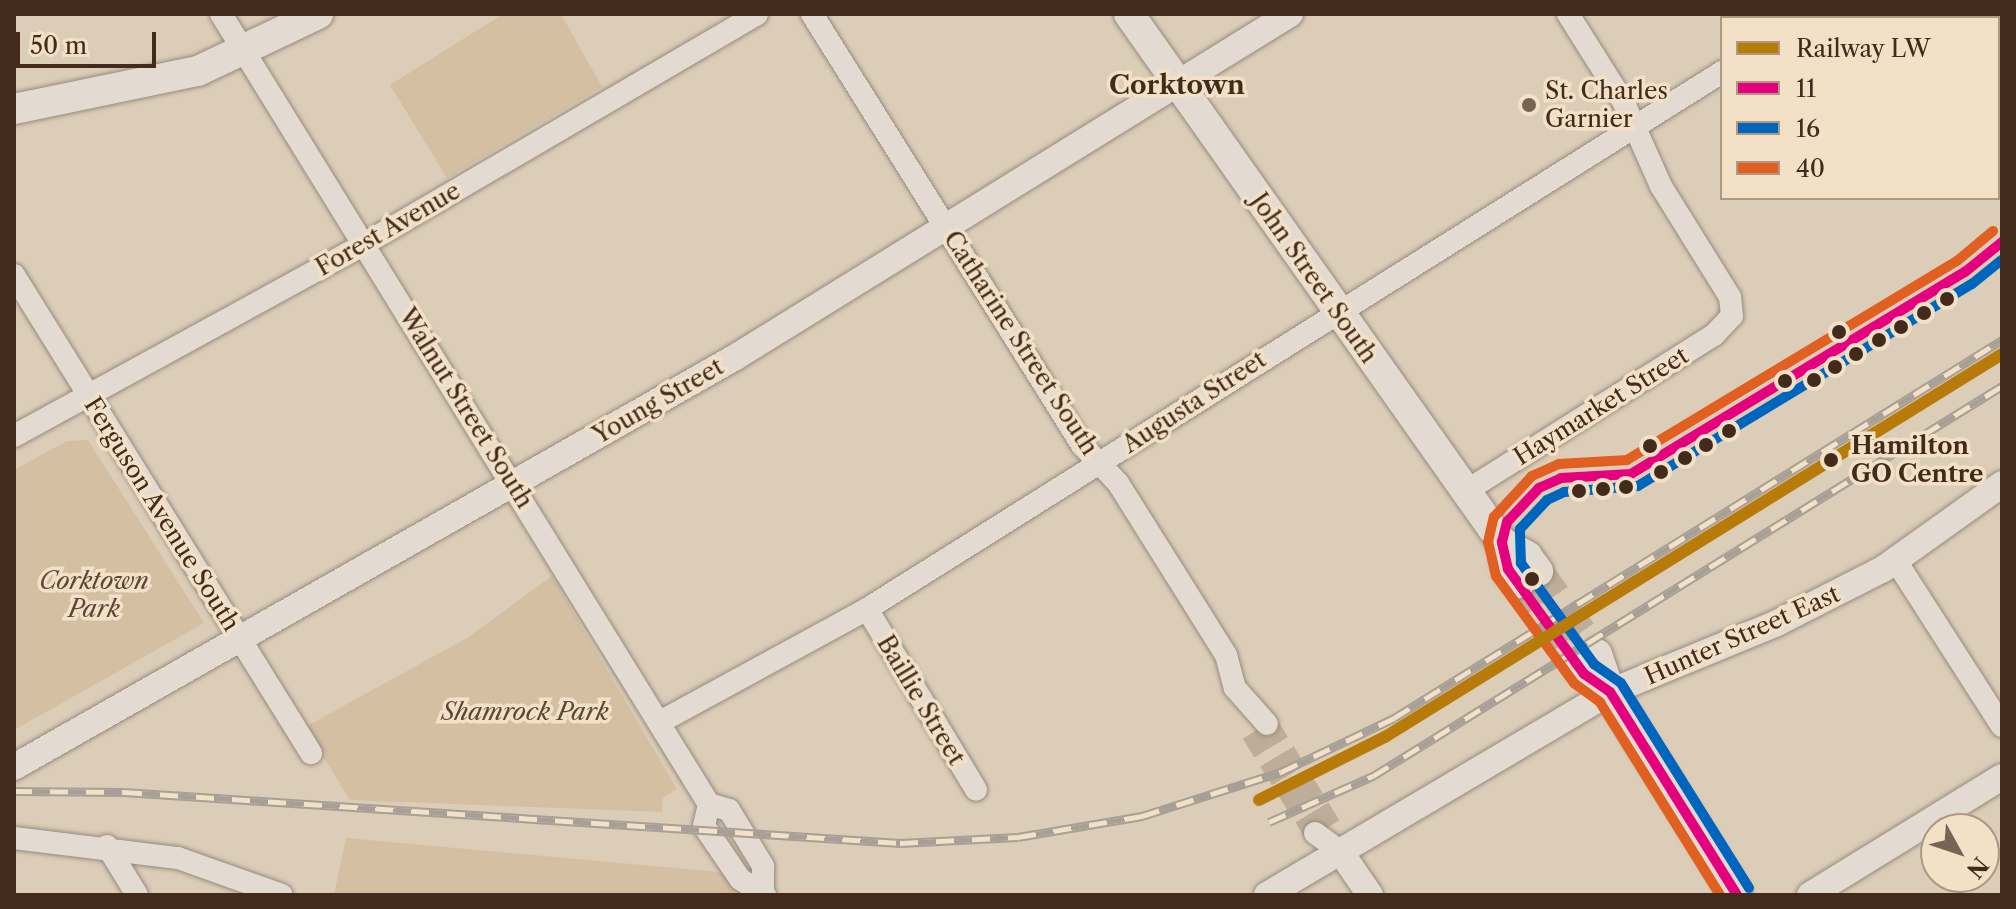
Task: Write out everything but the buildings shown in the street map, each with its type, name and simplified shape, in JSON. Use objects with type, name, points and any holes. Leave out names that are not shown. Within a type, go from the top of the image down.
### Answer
[{"type":"main road","points":[[14,109],[159,83],[245,51],[318,14]]},
{"type":"main road","name":"John Street South","points":[[1129,14],[1502,542],[1508,569],[1528,577]]},
{"type":"main road","points":[[1588,660],[1737,895]]},
{"type":"street","name":"Walnut Street South","points":[[221,14],[709,804],[704,826],[740,879],[764,893]]},
{"type":"street","name":"Forest Avenue","points":[[14,436],[364,244],[757,14]]},
{"type":"street","name":"Catharine Street South","points":[[812,14],[946,228],[1099,464],[1118,483],[1226,655],[1235,688],[1257,723]]},
{"type":"street","name":"Young Street","points":[[14,767],[238,636],[734,358],[1290,14]]},
{"type":"street","points":[[1568,14],[1624,103],[1633,127]]},
{"type":"street","name":"Augusta Street","points":[[660,722],[867,609],[1720,73]]},
{"type":"street","name":"Haymarket Street","points":[[1466,491],[1714,335],[1732,316],[1730,297],[1661,186],[1633,127]]},
{"type":"street","name":"Ferguson Avenue South","points":[[14,275],[311,753]]},
{"type":"street","name":"Hunter Street East","points":[[1267,895],[1610,692],[1789,618],[1896,561],[2002,484]]},
{"type":"street","points":[[1896,561],[2002,726]]},
{"type":"street","name":"Baillie Street","points":[[867,609],[976,790]]},
{"type":"street","points":[[1810,895],[2002,777]]},
{"type":"street","points":[[1322,829],[1370,895]]},
{"type":"street","points":[[14,838],[107,846],[178,858],[282,895]]},
{"type":"street","points":[[107,846],[137,895]]},
{"type":"green space","points":[[503,14],[561,14],[602,87],[447,178],[390,85]]},
{"type":"green space","name":"Corktown Park","points":[[88,440],[204,623],[14,730],[14,470],[67,441]]},
{"type":"green space","name":"Shamrock Park","points":[[552,576],[677,789],[663,798],[662,812],[350,800],[305,727],[467,638]]},
{"type":"green space","points":[[346,838],[729,873],[745,895],[334,895]]},
{"type":"tunnel","points":[[1538,571],[1597,654]]},
{"type":"tunnel","points":[[1519,583],[1579,666]]},
{"type":"tunnel","points":[[1267,724],[1330,826]]},
{"type":"tunnel","points":[[1252,733],[1315,833]]},
{"type":"railway","points":[[14,791],[124,792],[900,843],[1018,837],[1142,816],[1281,772],[1394,718],[2002,340]]},
{"type":"railway","points":[[1269,822],[1373,776],[2002,386]]},
{"type":"rail line","name":"LW","points":[[1259,800],[1385,737],[2002,354]]},
{"type":"transit line","name":"40","points":[[1720,895],[1600,702],[1574,683],[1496,576],[1488,542],[1494,517],[1532,476],[1559,464],[1627,460],[1957,261],[1993,231]]},
{"type":"transit line","name":"11","points":[[1737,895],[1610,692],[1584,674],[1508,569],[1502,542],[1507,522],[1539,488],[1561,478],[1631,474],[1965,272],[2002,242]]},
{"type":"transit line","name":"16","points":[[1749,888],[1621,683],[1594,664],[1521,563],[1520,529],[1547,500],[1564,492],[1638,486],[1972,284],[2002,260]]},
{"type":"place","name":"St. Charles Garnier","points":[[1529,105]]},
{"type":"place","name":"Hamilton GO Centre","points":[[1831,460]]},
{"type":"district","name":"Corktown","points":[[1177,86]]}]
